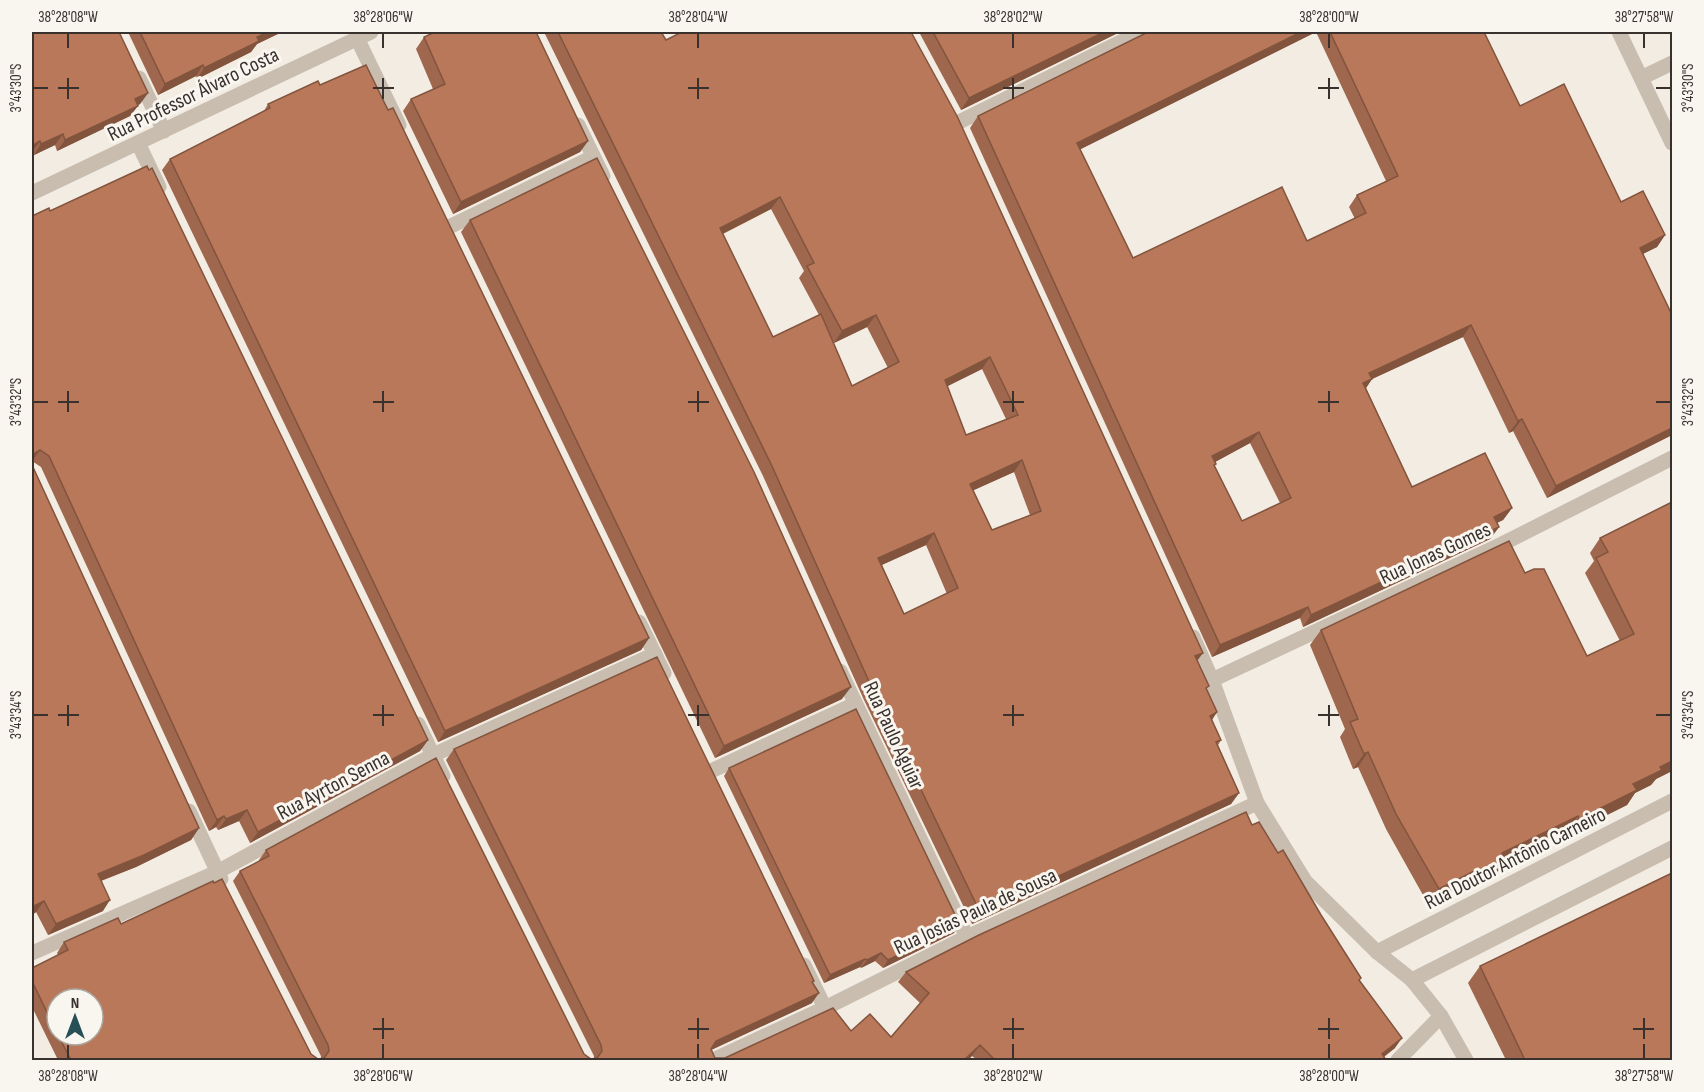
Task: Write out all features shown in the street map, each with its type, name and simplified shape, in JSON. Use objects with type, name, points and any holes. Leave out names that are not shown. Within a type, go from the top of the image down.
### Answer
[{"type":"street","points":[[957,123],[1141,32]]},
{"type":"street","points":[[1619,32],[1672,143]]},
{"type":"street","points":[[364,35],[408,143]]},
{"type":"street","name":"Rua Professor Álvaro Costa","points":[[32,193],[364,35]]},
{"type":"street","points":[[131,61],[164,131]]},
{"type":"street","points":[[1641,78],[1672,63]]},
{"type":"street","points":[[573,116],[609,189]]},
{"type":"street","points":[[138,143],[164,197]]},
{"type":"street","points":[[449,227],[593,158]]},
{"type":"street","name":"Rua Jonas Gomes","points":[[1212,680],[1498,546],[1672,458]]},
{"type":"street","points":[[634,611],[670,686]]},
{"type":"street","points":[[1188,626],[1212,680],[1257,803],[1305,881],[1377,952],[1412,980],[1441,1016],[1466,1060]]},
{"type":"street","name":"Rua Ayrton Senna","points":[[32,953],[217,872],[433,755],[655,654]]},
{"type":"street","name":"Rua Paulo Aguiar","points":[[836,661],[967,937]]},
{"type":"street","points":[[711,771],[855,704]]},
{"type":"street","points":[[413,712],[449,787]]},
{"type":"street","points":[[182,796],[228,893]]},
{"type":"street","name":"Rua Doutor Antônio Carneiro","points":[[1377,952],[1672,801]]},
{"type":"street","name":"Rua Josias Paula de Sousa","points":[[713,1060],[825,1008],[967,937],[1257,803]]},
{"type":"street","points":[[1412,980],[1672,848]]},
{"type":"street","points":[[799,954],[825,1008]]},
{"type":"street","points":[[1398,1060],[1441,1016]]},
{"type":"building","points":[[32,32],[119,32],[148,93],[135,99],[138,106],[65,140],[63,134],[32,146]]},
{"type":"building","points":[[140,32],[268,32],[257,37],[259,41],[165,84]]},
{"type":"building","points":[[435,32],[536,32],[588,141],[461,202],[411,99],[445,84],[424,37]]},
{"type":"building","points":[[558,32],[661,32],[666,40],[682,32],[911,32],[957,116],[1203,653],[1195,656],[1209,686],[1206,688],[1217,712],[1210,716],[1221,740],[1216,742],[1239,793],[980,912],[872,688],[771,464]],"holes":[[[780,197],[814,263],[807,266],[842,331],[876,315],[899,362],[852,386],[821,314],[773,337],[720,228]],[[990,357],[1018,415],[966,435],[945,380]],[[1022,460],[1041,511],[992,530],[970,484]],[[934,533],[958,588],[904,614],[878,558]]]},
{"type":"building","points":[[933,32],[1104,32],[969,98]]},
{"type":"building","points":[[1148,32],[1301,32],[1077,143],[1133,258],[1282,187],[1307,241],[1366,213],[1357,195],[1398,176],[1330,32],[1484,32],[1520,106],[1564,84],[1621,202],[1643,191],[1665,235],[1640,248],[1672,315],[1672,428],[1556,486],[1522,419],[1518,421],[1471,325],[1369,373],[1372,379],[1363,383],[1412,487],[1485,453],[1512,508],[1494,517],[1499,527],[1311,615],[1308,607],[1220,645],[978,116]],"holes":[[[1259,432],[1291,498],[1242,521],[1214,465],[1216,464],[1212,456]]]},
{"type":"building","points":[[366,65],[388,110],[393,108],[649,638],[445,731],[170,159],[270,108],[268,104],[318,81],[320,85]]},
{"type":"building","points":[[597,158],[754,472],[851,687],[724,746],[470,220]]},
{"type":"building","points":[[147,166],[149,170],[152,168],[428,740],[258,832],[247,810],[226,819],[224,816],[217,820],[49,456],[40,450],[32,455],[32,216],[49,208],[50,211]]},
{"type":"building","points":[[32,465],[199,828],[98,874],[110,900],[56,924],[44,901],[32,907]]},
{"type":"building","points":[[1672,502],[1672,761],[1660,767],[1662,770],[1633,784],[1637,790],[1502,853],[1505,861],[1478,874],[1476,870],[1439,889],[1396,814],[1368,752],[1364,754],[1350,722],[1358,719],[1321,630],[1509,541],[1525,573],[1534,569],[1544,569],[1587,656],[1634,634],[1596,558],[1608,552],[1600,538]]},
{"type":"building","points":[[657,657],[819,993],[716,1041],[711,1049],[715,1058],[725,1058],[833,1008],[851,1031],[870,1014],[891,1037],[929,993],[906,972],[979,935],[1246,812],[1252,825],[1259,822],[1278,853],[1283,850],[1361,978],[1359,980],[1402,1038],[1382,1054],[1386,1060],[995,1060],[980,1045],[964,1060],[71,1060],[64,1047],[105,1047],[105,987],[45,987],[45,1008],[32,981],[32,968],[68,950],[64,942],[118,918],[121,924],[213,881],[214,883],[222,879],[311,1054],[318,1059],[324,1058],[329,1051],[328,1045],[240,871],[269,856],[266,850],[436,758],[584,1054],[591,1059],[597,1058],[602,1051],[601,1045],[454,749]]},
{"type":"building","points":[[856,709],[960,925],[888,960],[881,953],[830,975],[729,768]]},
{"type":"building","points":[[1672,873],[1672,1060],[1525,1060],[1480,966]]}]
